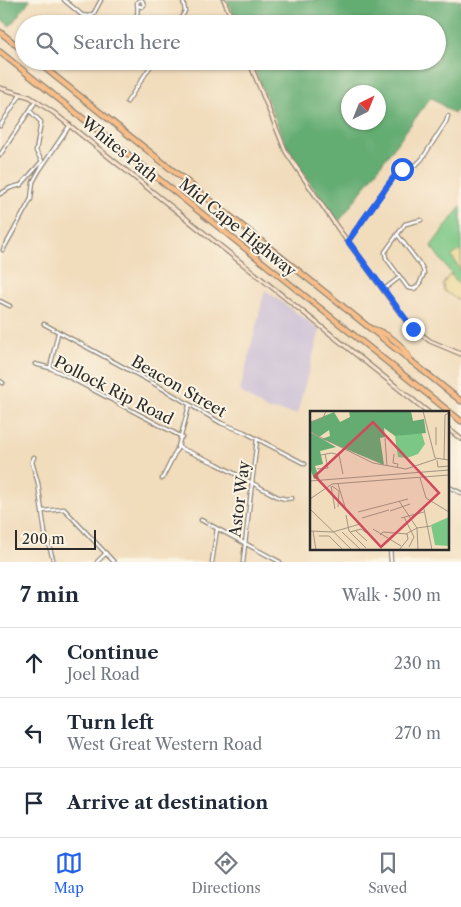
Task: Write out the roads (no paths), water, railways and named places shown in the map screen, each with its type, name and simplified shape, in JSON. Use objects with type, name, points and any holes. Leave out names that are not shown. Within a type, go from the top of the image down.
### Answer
[{"type":"highway","points":[[0,32],[15,44]]},
{"type":"highway","name":"Mid Cape Highway","points":[[0,52],[15,64]]},
{"type":"highway","name":"Mid Cape Highway","points":[[22,70],[461,421]]},
{"type":"highway","name":"Mid Cape Highway","points":[[47,70],[371,328],[384,333],[399,345],[406,352],[409,359],[461,401]]},
{"type":"street","points":[[64,0],[86,15]]},
{"type":"street","points":[[91,15],[101,0]]},
{"type":"street","points":[[139,6],[142,7],[144,5],[141,0]]},
{"type":"street","points":[[136,15],[138,2],[141,0]]},
{"type":"street","points":[[183,0],[185,11],[183,15]]},
{"type":"street","points":[[224,0],[230,15]]},
{"type":"street","points":[[126,102],[148,70]]},
{"type":"street","points":[[253,70],[286,152],[383,290],[413,329],[430,340],[461,354]]},
{"type":"street","name":"Whites Path","points":[[0,88],[36,101],[70,126],[427,411]]},
{"type":"street","points":[[0,126],[21,94]]},
{"type":"street","points":[[0,155],[36,101]]},
{"type":"street","points":[[0,194],[10,188],[21,185],[42,161],[36,151],[41,122],[30,111]]},
{"type":"street","points":[[348,241],[396,174],[400,170],[417,164],[422,159],[448,116]]},
{"type":"street","points":[[3,250],[31,199],[34,182],[39,171],[70,126]]},
{"type":"street","points":[[397,234],[422,267],[424,273],[419,285],[414,290],[408,288],[384,253],[397,234],[405,224],[422,220]]},
{"type":"street","points":[[383,290],[400,277]]},
{"type":"street","points":[[0,306],[1,301],[10,306]]},
{"type":"street","name":"Beacon Street","points":[[44,324],[153,383],[189,406],[305,464]]},
{"type":"street","points":[[50,368],[58,333]]},
{"type":"street","name":"Pollock Rip Road","points":[[34,364],[50,368],[182,437]]},
{"type":"street","points":[[162,480],[182,437],[189,406]]},
{"type":"street","points":[[448,429],[461,439]]},
{"type":"street","name":"Astor Way","points":[[243,562],[257,439]]},
{"type":"street","points":[[178,447],[217,464],[278,497],[292,498]]},
{"type":"street","points":[[34,458],[32,462],[43,511],[46,539],[54,562]]},
{"type":"street","points":[[448,486],[461,492]]},
{"type":"street","points":[[43,511],[64,509],[114,562]]},
{"type":"street","points":[[201,520],[273,560],[280,562]]},
{"type":"street","points":[[212,562],[217,529]]},
{"type":"street","points":[[97,562],[106,553]]}]
